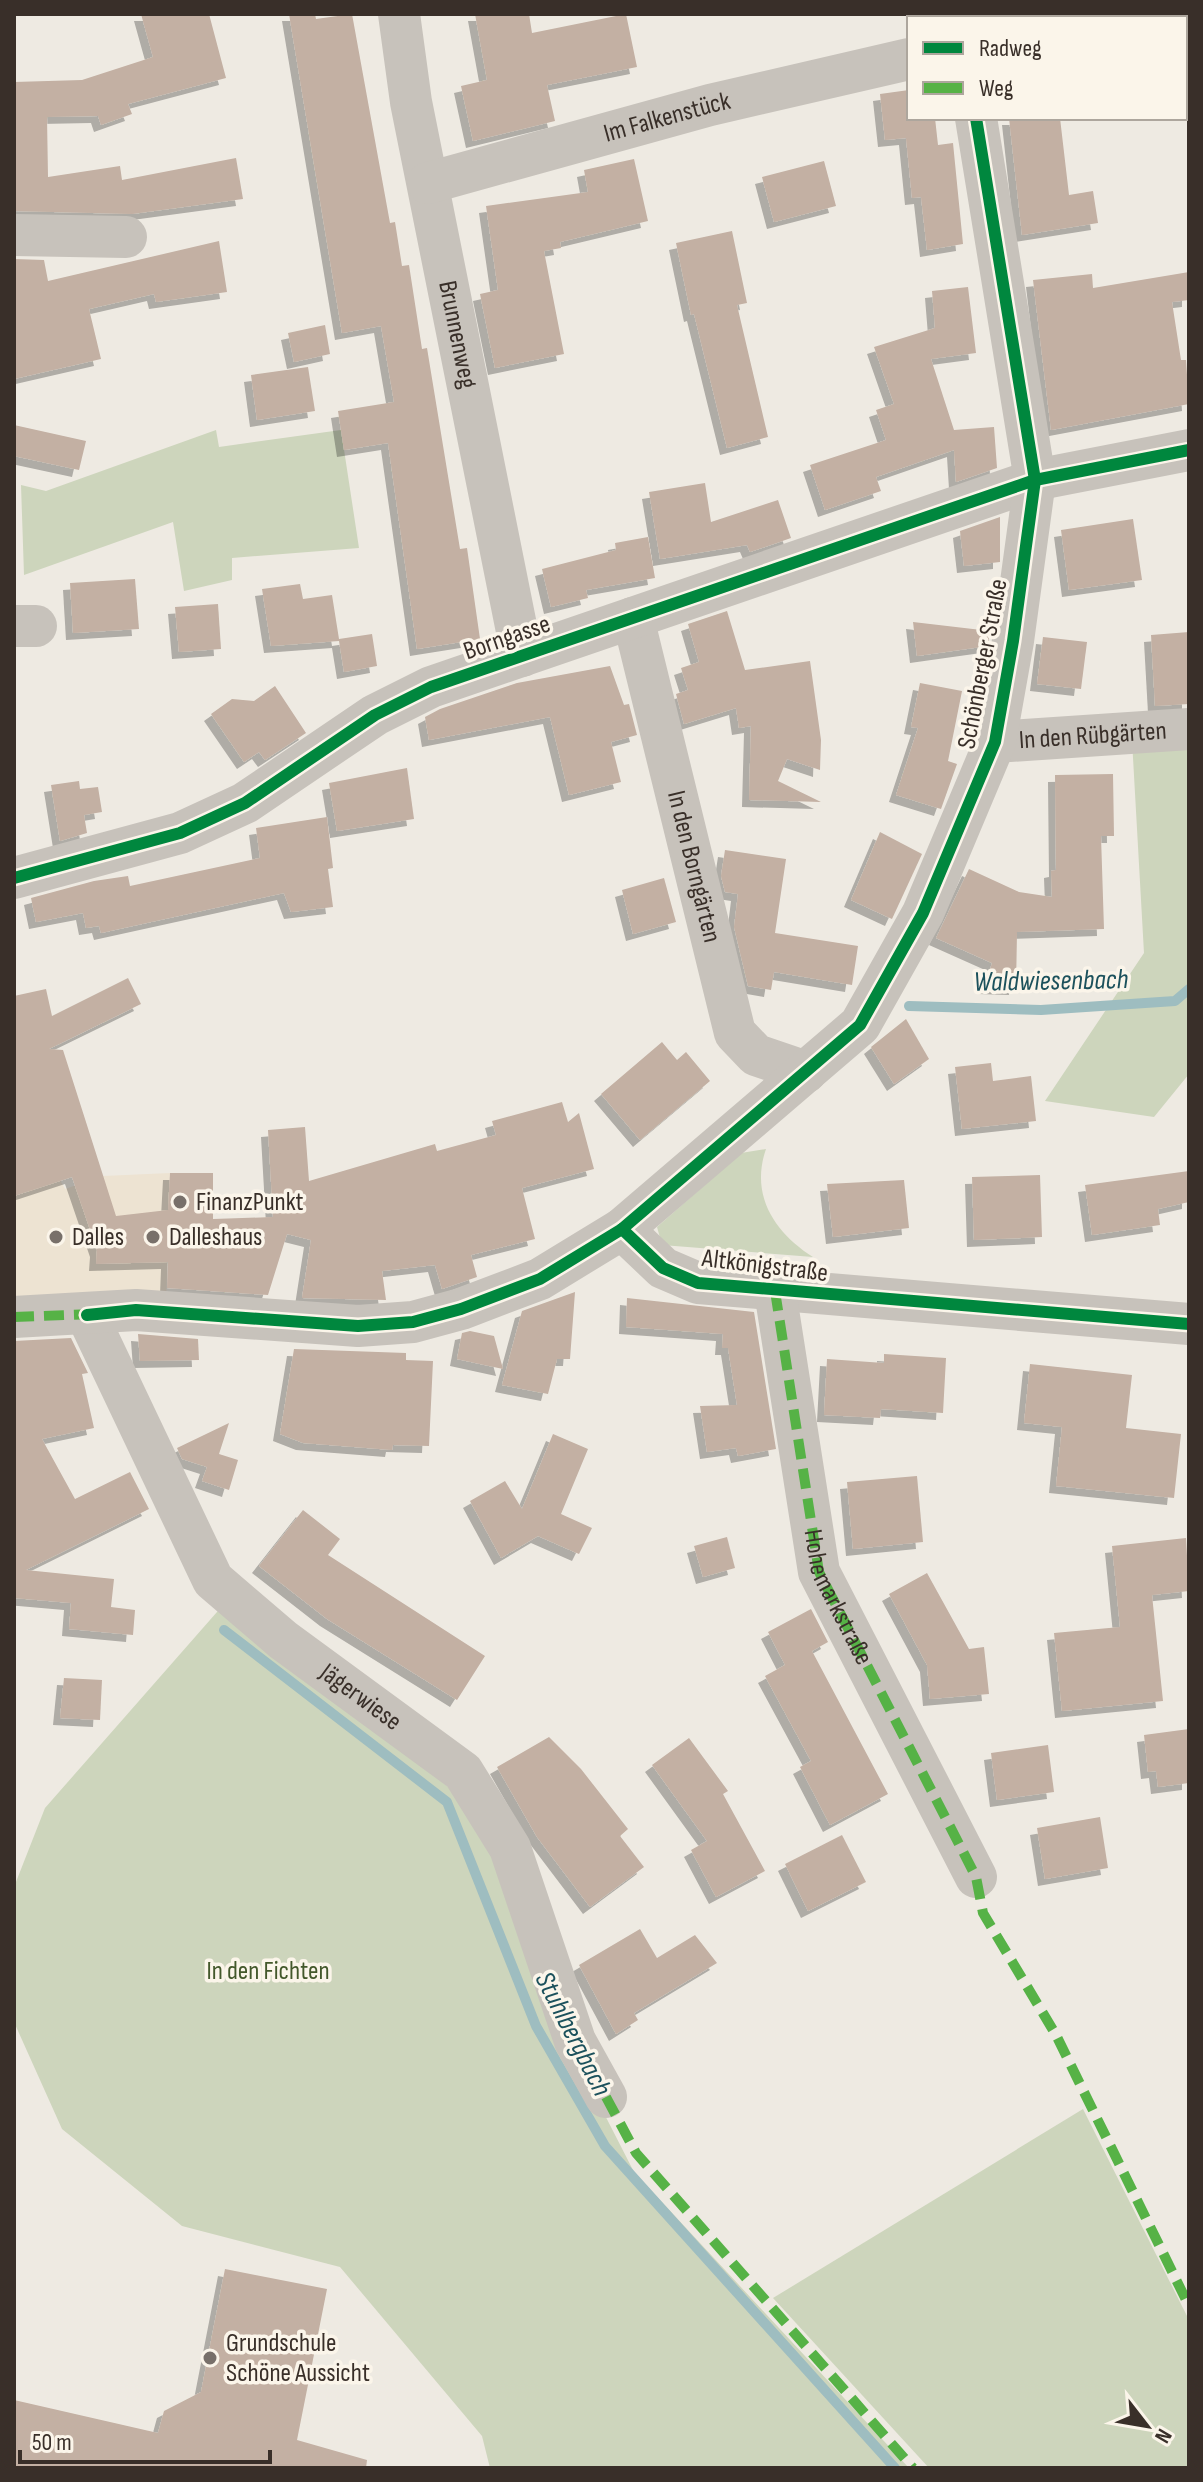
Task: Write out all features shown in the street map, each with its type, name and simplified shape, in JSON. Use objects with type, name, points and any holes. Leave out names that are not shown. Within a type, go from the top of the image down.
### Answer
[{"type":"street","name":"Brunnenweg","points":[[399,14],[411,102],[522,656]]},
{"type":"street","name":"Im Falkenstück","points":[[428,183],[710,105],[907,59]]},
{"type":"street","name":"Schönberger Straße","points":[[622,1229],[860,1025],[923,913],[995,742],[1013,641],[1035,480],[976,120]]},
{"type":"street","points":[[14,235],[126,237]]},
{"type":"street","name":"Borngasse","points":[[14,878],[180,833],[245,803],[375,715],[431,687],[1035,480],[1189,450]]},
{"type":"street","name":"In den Borngärten","points":[[633,618],[735,1033],[756,1055],[806,1072]]},
{"type":"street","name":"In den Rübgärten","points":[[995,742],[1189,729]]},
{"type":"street","points":[[14,1317],[136,1310],[358,1326],[413,1322],[461,1309],[540,1279],[622,1229]]},
{"type":"street","name":"Altkönigstraße","points":[[622,1229],[663,1268],[698,1283],[775,1291],[1188,1318]]},
{"type":"street","name":"Hohemarkstraße","points":[[775,1291],[819,1572],[976,1877]]},
{"type":"street","name":"Jägerwiese","points":[[87,1315],[213,1580],[283,1640],[463,1772],[510,1848],[575,2041],[606,2097]]},
{"type":"green space","points":[[216,430],[219,447],[341,430],[359,548],[232,558],[232,580],[184,591],[173,522],[24,575],[21,485],[46,491]]},
{"type":"green space","points":[[1189,733],[1189,1074],[1154,1117],[1045,1101],[1144,953],[1132,740]]},
{"type":"green space","points":[[766,1149],[761,1182],[769,1211],[787,1236],[813,1257],[662,1245],[657,1227],[741,1153]]},
{"type":"green space","name":"In den Fichten","points":[[224,1604],[474,1808],[570,2047],[634,2172],[909,2468],[490,2468],[482,2436],[340,2267],[182,2226],[62,2129],[14,2022],[14,1887],[45,1808]]},
{"type":"green space","points":[[1083,2109],[1189,2320],[1189,2468],[929,2468],[773,2298]]},
{"type":"shaded area","name":"Dalles","points":[[170,1173],[168,1226],[97,1226],[97,1264],[154,1262],[168,1248],[166,1301],[14,1304],[14,1196],[60,1180],[65,1189],[103,1176]]},
{"type":"building","points":[[141,14],[209,14],[226,78],[128,104],[132,114],[101,125],[98,116],[47,117],[48,177],[120,166],[122,180],[236,158],[243,199],[132,214],[14,211],[14,82],[82,80],[153,57]]},
{"type":"building","points":[[289,14],[315,14],[316,19],[352,14],[390,223],[395,222],[402,266],[409,265],[422,349],[427,348],[460,549],[467,548],[480,639],[417,649],[388,443],[344,450],[338,411],[394,402],[381,326],[342,333]]},
{"type":"building","points":[[475,14],[529,14],[532,33],[626,14],[637,67],[547,85],[555,121],[473,141],[461,86],[487,80]]},
{"type":"building","points":[[907,90],[907,120],[935,120],[938,145],[953,143],[963,244],[927,250],[921,197],[912,198],[906,138],[885,140],[880,94]]},
{"type":"building","points":[[1009,120],[1060,120],[1069,195],[1093,191],[1098,223],[1022,235]]},
{"type":"building","points":[[634,159],[648,221],[560,242],[561,248],[544,251],[564,354],[495,368],[480,294],[498,290],[486,206],[588,192],[584,170]]},
{"type":"building","points":[[824,161],[836,206],[774,222],[762,177]]},
{"type":"building","points":[[732,231],[747,303],[737,305],[768,437],[727,448],[694,314],[691,315],[676,243]]},
{"type":"building","points":[[219,241],[227,292],[156,302],[154,294],[89,309],[101,359],[14,379],[14,259],[44,260],[48,281]]},
{"type":"building","points":[[1189,272],[1189,300],[1172,302],[1181,360],[1186,360],[1189,404],[1051,430],[1033,280],[1092,274],[1093,288]]},
{"type":"building","points":[[968,287],[976,353],[931,359],[954,430],[994,427],[997,468],[956,482],[954,450],[876,477],[881,491],[825,510],[810,465],[886,440],[876,410],[894,404],[874,347],[935,328],[932,291]]},
{"type":"building","points":[[325,325],[330,354],[294,362],[288,333]]},
{"type":"building","points":[[308,367],[315,411],[257,420],[251,375]]},
{"type":"building","points":[[14,425],[86,441],[79,470],[14,456]]},
{"type":"building","points":[[705,483],[711,522],[778,500],[791,538],[750,552],[747,545],[660,559],[649,492]]},
{"type":"building","points":[[1000,517],[1000,562],[964,566],[960,531]]},
{"type":"building","points":[[1133,519],[1142,580],[1069,590],[1061,530]]},
{"type":"building","points":[[648,537],[655,578],[586,590],[588,598],[551,607],[542,569],[616,550],[615,543]]},
{"type":"building","points":[[135,579],[139,629],[73,633],[70,583]]},
{"type":"building","points":[[300,584],[303,599],[332,595],[339,639],[372,634],[377,666],[344,672],[339,641],[271,646],[262,589]]},
{"type":"building","points":[[218,604],[221,649],[179,652],[175,607]]},
{"type":"building","points":[[727,611],[745,670],[810,661],[821,740],[820,770],[787,759],[778,781],[821,802],[749,800],[751,726],[739,728],[736,708],[684,724],[676,694],[688,690],[681,668],[699,662],[688,624]]},
{"type":"building","points":[[913,622],[990,631],[988,646],[917,656]]},
{"type":"building","points":[[1189,632],[1189,704],[1155,706],[1151,635]]},
{"type":"building","points":[[1043,637],[1087,642],[1081,689],[1037,684]]},
{"type":"building","points":[[610,666],[624,705],[629,704],[637,735],[611,742],[621,782],[569,795],[550,717],[429,740],[425,717],[440,709],[517,683]]},
{"type":"building","points":[[920,683],[962,691],[948,761],[957,764],[941,809],[896,795],[918,728],[911,727]]},
{"type":"building","points":[[275,686],[306,733],[265,760],[259,752],[244,762],[211,714],[232,699],[254,701]]},
{"type":"building","points":[[407,768],[414,819],[337,831],[329,783]]},
{"type":"building","points":[[1113,774],[1114,836],[1101,836],[1104,929],[1017,932],[1016,988],[985,987],[992,963],[936,938],[969,869],[1019,892],[1052,897],[1051,871],[1056,870],[1055,775]]},
{"type":"building","points":[[79,781],[80,789],[98,787],[102,812],[84,815],[87,833],[60,841],[51,785]]},
{"type":"building","points":[[327,817],[333,868],[328,869],[333,907],[291,912],[284,893],[101,933],[99,926],[86,928],[83,913],[36,922],[31,898],[94,881],[128,876],[130,886],[260,858],[256,828]]},
{"type":"building","points":[[880,832],[922,854],[892,919],[851,900]]},
{"type":"building","points":[[725,850],[786,859],[775,933],[858,946],[852,985],[774,972],[771,990],[748,986],[734,927],[738,894],[725,892],[721,876]]},
{"type":"building","points":[[664,878],[676,922],[633,934],[622,890]]},
{"type":"building","points":[[128,978],[141,1004],[49,1049],[63,1050],[116,1216],[168,1210],[170,1173],[213,1173],[213,1219],[273,1217],[268,1130],[305,1127],[309,1181],[435,1144],[437,1151],[496,1135],[492,1121],[562,1102],[568,1122],[579,1113],[594,1169],[522,1188],[535,1239],[471,1255],[477,1277],[442,1289],[435,1265],[382,1271],[386,1300],[302,1298],[311,1240],[287,1234],[268,1295],[167,1288],[168,1262],[96,1264],[97,1250],[72,1177],[14,1196],[14,996],[46,989],[52,1016]]},
{"type":"building","points":[[906,1019],[929,1059],[894,1084],[871,1047]]},
{"type":"building","points":[[662,1042],[677,1060],[686,1052],[710,1081],[640,1140],[601,1094]]},
{"type":"building","points":[[991,1063],[993,1081],[1031,1076],[1036,1121],[962,1129],[955,1067]]},
{"type":"building","points":[[1189,1171],[1189,1202],[1158,1209],[1160,1225],[1092,1235],[1085,1185]]},
{"type":"building","points":[[1040,1175],[1042,1237],[974,1240],[972,1177]]},
{"type":"building","points":[[904,1180],[909,1228],[833,1237],[827,1184]]},
{"type":"building","points":[[575,1292],[570,1359],[557,1359],[548,1394],[502,1385],[522,1311]]},
{"type":"building","points":[[627,1298],[754,1312],[776,1449],[738,1456],[736,1448],[707,1452],[700,1406],[737,1405],[728,1348],[722,1348],[723,1334],[626,1327]]},
{"type":"building","points":[[470,1331],[494,1336],[503,1369],[457,1359],[462,1333]]},
{"type":"building","points":[[138,1334],[198,1339],[199,1360],[140,1361]]},
{"type":"building","points":[[71,1338],[88,1373],[82,1374],[94,1428],[42,1439],[75,1499],[130,1472],[149,1509],[26,1570],[114,1579],[111,1607],[135,1610],[133,1635],[69,1629],[71,1603],[14,1598],[14,1341]]},
{"type":"building","points":[[294,1349],[406,1353],[406,1360],[433,1361],[429,1446],[393,1445],[392,1450],[303,1443],[280,1434]]},
{"type":"building","points":[[884,1354],[946,1358],[943,1413],[881,1409],[880,1418],[824,1415],[827,1359],[884,1363]]},
{"type":"building","points":[[1030,1364],[1132,1375],[1126,1428],[1181,1434],[1174,1498],[1056,1486],[1062,1427],[1024,1423]]},
{"type":"building","points":[[229,1423],[219,1454],[238,1460],[229,1490],[202,1481],[207,1467],[182,1459],[177,1448]]},
{"type":"building","points":[[553,1434],[588,1449],[561,1514],[592,1528],[579,1554],[538,1536],[501,1558],[470,1501],[505,1481],[522,1509]]},
{"type":"building","points":[[917,1476],[923,1542],[853,1549],[847,1482]]},
{"type":"building","points":[[303,1510],[340,1539],[328,1555],[485,1656],[457,1700],[327,1619],[259,1566]]},
{"type":"building","points":[[727,1537],[735,1568],[703,1577],[694,1546]]},
{"type":"building","points":[[1186,1538],[1189,1591],[1152,1595],[1163,1701],[1062,1711],[1054,1633],[1120,1627],[1112,1546]]},
{"type":"building","points":[[927,1573],[969,1649],[984,1647],[989,1694],[930,1699],[927,1665],[889,1594]]},
{"type":"building","points":[[811,1609],[828,1642],[812,1651],[888,1794],[830,1825],[800,1767],[811,1761],[765,1676],[785,1665],[768,1632]]},
{"type":"building","points":[[64,1678],[102,1680],[100,1720],[60,1718]]},
{"type":"building","points":[[1189,1729],[1189,1783],[1158,1787],[1156,1771],[1148,1772],[1144,1735]]},
{"type":"building","points":[[549,1737],[581,1769],[628,1829],[620,1836],[644,1867],[590,1907],[537,1837],[497,1767]]},
{"type":"building","points":[[689,1738],[728,1791],[723,1794],[765,1871],[716,1897],[691,1850],[707,1841],[652,1765]]},
{"type":"building","points":[[1048,1745],[1054,1792],[997,1800],[991,1753]]},
{"type":"building","points":[[1100,1817],[1108,1868],[1045,1879],[1037,1828]]},
{"type":"building","points":[[842,1835],[866,1882],[808,1911],[785,1864]]},
{"type":"building","points":[[640,1929],[657,1958],[695,1935],[717,1963],[634,2013],[638,2020],[616,2034],[579,1965]]},
{"type":"building","points":[[225,2269],[327,2289],[297,2440],[367,2460],[366,2468],[14,2468],[14,2400],[158,2433],[164,2411],[201,2392]]},
{"type":"waterway","name":"Waldwiesenbach","points":[[909,1006],[1041,1010],[1175,1001],[1189,989]]},
{"type":"waterway","name":"Stuhlbergbach","points":[[224,1630],[447,1802],[536,2026],[605,2146],[895,2468]]},
{"type":"marked path","points":[[775,1291],[819,1572],[976,1877],[983,1913],[1056,2035],[1189,2306]]},
{"type":"marked path","points":[[14,1317],[94,1314]]},
{"type":"marked path","points":[[606,2097],[636,2153],[913,2468]]},
{"type":"cycle path","points":[[87,1315],[136,1310],[358,1326],[413,1322],[461,1309],[540,1279],[622,1229],[860,1025],[923,913],[995,742],[1013,641],[1035,480],[976,120]]},
{"type":"cycle path","points":[[14,878],[180,833],[245,803],[375,715],[431,687],[1035,480],[1189,450]]},
{"type":"cycle path","points":[[622,1229],[663,1268],[698,1283],[1189,1324]]},
{"type":"place","name":"FinanzPunkt","points":[[180,1202]]},
{"type":"place","name":"Dalles","points":[[56,1237]]},
{"type":"place","name":"Dalleshaus","points":[[153,1237]]},
{"type":"place","name":"Grundschule Schöne Aussicht","points":[[210,2358]]}]
